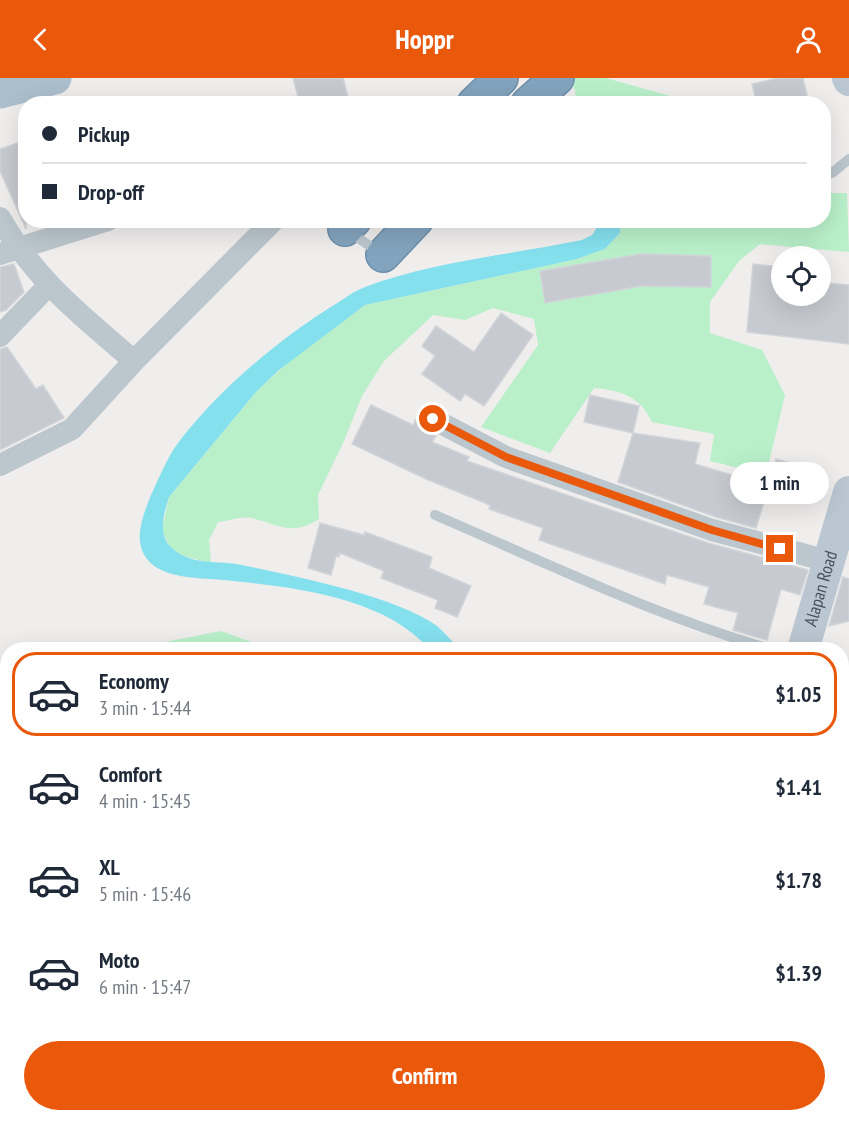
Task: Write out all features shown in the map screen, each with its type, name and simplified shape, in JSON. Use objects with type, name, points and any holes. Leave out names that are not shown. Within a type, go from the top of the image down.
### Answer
[{"type":"highway","points":[[482,96],[501,78]]},
{"type":"highway","points":[[537,96],[557,78]]},
{"type":"highway","points":[[383,255],[408,228]]},
{"type":"main road","points":[[0,92],[55,78]]},
{"type":"street","points":[[0,218],[9,252],[134,361]]},
{"type":"street","points":[[9,252],[83,228]]},
{"type":"street","points":[[0,465],[72,429],[134,361],[266,228]]},
{"type":"street","points":[[0,336],[48,286]]},
{"type":"street","points":[[433,419],[506,457],[712,530],[828,561]]},
{"type":"street","name":"Alapan Road","points":[[805,642],[849,492]]},
{"type":"lane","points":[[831,173],[849,159]]},
{"type":"lane","points":[[353,228],[383,255]]},
{"type":"lane","points":[[435,515],[647,608],[747,642]]},
{"type":"green space","points":[[564,78],[606,78],[670,96],[576,96]]},
{"type":"green space","points":[[831,193],[847,193],[849,252],[831,250],[831,246],[760,244],[739,261],[710,302],[710,333],[762,350],[785,395],[766,475],[710,461],[714,434],[652,422],[642,406],[629,396],[604,389],[594,388],[550,453],[481,427],[538,345],[534,319],[493,308],[465,320],[433,315],[384,361],[362,396],[344,441],[318,495],[319,519],[293,528],[247,518],[218,522],[209,540],[211,563],[183,556],[170,547],[162,530],[169,497],[256,392],[299,352],[365,305],[577,259],[605,249],[620,233],[620,228],[831,228]]},
{"type":"green space","points":[[221,631],[251,642],[165,642]]},
{"type":"water","points":[[597,228],[620,228],[620,233],[605,249],[577,259],[365,305],[279,370],[256,392],[169,497],[163,524],[164,537],[179,554],[196,560],[242,565],[288,575],[371,596],[419,615],[437,626],[453,642],[422,642],[410,631],[387,617],[334,597],[277,586],[178,575],[160,570],[146,557],[140,541],[144,513],[164,466],[176,445],[214,401],[292,333],[349,295],[391,278],[445,265],[582,240],[592,235]]},
{"type":"pier","points":[[567,78],[576,91],[571,96],[557,96]]},
{"type":"building","points":[[293,78],[343,78],[348,96],[298,96]]},
{"type":"building","points":[[778,78],[803,78],[807,96],[755,96],[752,84]]},
{"type":"building","points":[[18,143],[18,211],[0,171],[0,149]]},
{"type":"building","points":[[641,254],[711,256],[711,287],[642,286],[545,303],[540,271]]},
{"type":"building","points":[[14,264],[24,292],[6,310],[0,312],[0,267]]},
{"type":"building","points":[[753,264],[771,266],[771,306],[831,306],[831,283],[849,285],[849,344],[747,332]]},
{"type":"building","points":[[501,313],[533,335],[484,406],[465,394],[460,401],[422,374],[435,356],[422,346],[436,326],[474,352]]},
{"type":"building","points":[[7,347],[36,389],[43,385],[64,418],[0,450],[0,349]]},
{"type":"building","points":[[590,395],[639,406],[633,433],[584,422]]},
{"type":"building","points":[[371,405],[413,425],[416,419],[420,421],[422,427],[436,436],[432,442],[469,457],[467,461],[708,543],[808,570],[800,595],[781,589],[767,640],[733,630],[738,613],[704,604],[709,587],[667,575],[665,584],[539,540],[543,528],[489,509],[490,505],[426,479],[352,444]]},
{"type":"building","points":[[633,433],[700,443],[695,464],[769,486],[756,528],[716,517],[618,482]]},
{"type":"building","points":[[776,459],[820,471],[813,498],[769,486]]},
{"type":"building","points":[[320,523],[364,535],[365,532],[432,557],[429,568],[471,586],[457,617],[435,608],[438,600],[381,578],[384,571],[340,553],[339,557],[336,556],[331,575],[308,568]]},
{"type":"building","points":[[843,577],[849,579],[849,621],[829,626]]},
{"type":"route","points":[[433,419],[506,457],[712,530],[780,549]]}]
